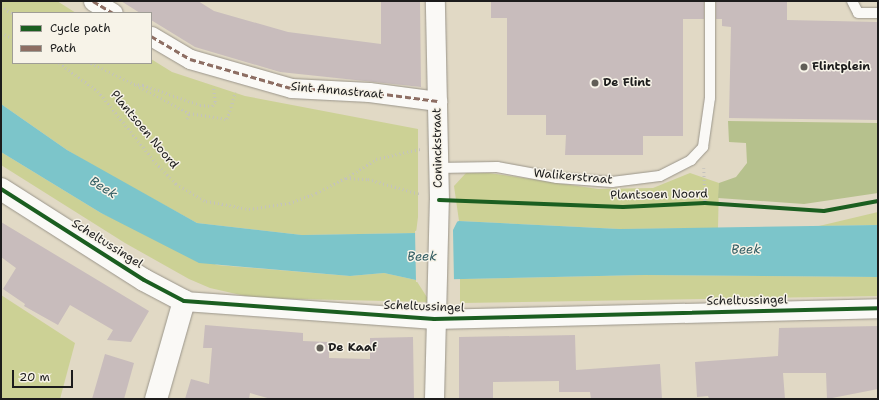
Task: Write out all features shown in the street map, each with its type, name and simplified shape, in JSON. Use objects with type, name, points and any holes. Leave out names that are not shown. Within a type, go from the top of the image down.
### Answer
[{"type":"street","points":[[93,1],[111,12]]},
{"type":"street","name":"Coninckstraat","points":[[434,399],[434,319],[438,292],[439,209],[435,1]]},
{"type":"street","name":"Sint Annastraat","points":[[152,37],[190,59],[291,88],[369,92],[437,101]]},
{"type":"street","name":"Scheltussingel","points":[[1,189],[144,280],[184,301],[434,319],[878,308]]},
{"type":"street","points":[[156,399],[184,301]]},
{"type":"lane","points":[[703,147],[710,98],[710,1]]},
{"type":"lane","points":[[852,1],[858,13],[878,13]]},
{"type":"lane","name":"Walikerstraat","points":[[438,168],[497,167],[557,178],[612,182],[660,176],[690,160],[703,147]]},
{"type":"path","points":[[1,6],[12,13]]},
{"type":"path","points":[[1,32],[12,38]]},
{"type":"path","points":[[92,64],[189,112],[227,119],[233,97]]},
{"type":"path","points":[[134,84],[143,85],[200,105],[212,106],[215,102],[213,88],[218,68]]},
{"type":"path","points":[[187,119],[189,112]]},
{"type":"path","points":[[703,147],[705,203]]},
{"type":"path","points":[[346,178],[368,179],[439,209]]},
{"type":"green space","points":[[1,1],[57,1],[74,12],[12,12],[12,64],[152,64],[152,60],[172,72],[245,96],[418,129],[418,217],[416,233],[302,235],[197,223],[67,150],[1,104]]},
{"type":"green space","points":[[728,121],[878,123],[878,193],[804,204],[718,198],[719,183],[736,177],[747,163],[746,143],[729,142]]},
{"type":"green space","points":[[1,152],[101,213],[217,265],[350,276],[384,273],[416,280],[430,302],[254,298],[210,288],[189,279],[125,243],[1,165]]},
{"type":"green space","points":[[466,173],[489,173],[598,189],[653,188],[690,173],[719,183],[718,228],[620,229],[459,221],[454,186]]},
{"type":"green space","points":[[878,212],[878,225],[819,226]]},
{"type":"green space","points":[[644,275],[878,277],[878,296],[460,303],[460,279]]},
{"type":"green space","points":[[1,295],[75,343],[60,399],[1,399]]},
{"type":"water","name":"Beek","points":[[1,104],[67,150],[197,223],[302,235],[416,233],[459,221],[620,229],[878,225],[878,277],[644,275],[416,280],[384,273],[350,276],[199,263],[101,213],[1,152]]},
{"type":"pier","points":[[458,220],[453,230],[454,281],[416,282],[415,231]]},
{"type":"building","points":[[121,1],[198,1],[214,11],[288,32],[381,44],[381,1],[420,1],[421,87],[280,72],[195,47],[152,21],[152,12],[138,12]]},
{"type":"building","name":"De Flint","points":[[491,1],[704,1],[704,19],[683,19],[683,136],[643,136],[643,155],[565,155],[566,135],[546,135],[546,115],[507,115],[507,18],[491,18]]},
{"type":"building","name":"Flintplein","points":[[716,1],[787,1],[787,20],[878,22],[878,120],[729,118],[731,27],[722,26],[722,19],[716,19]]},
{"type":"building","points":[[1,222],[149,311],[131,342],[107,340],[113,330],[70,305],[58,325],[24,306],[25,304],[3,289],[16,268],[1,257]]},
{"type":"building","points":[[205,325],[303,333],[303,341],[329,342],[329,358],[370,359],[370,338],[413,337],[414,399],[271,399],[250,393],[249,399],[185,399],[191,379],[209,384],[212,348],[203,348]]},
{"type":"building","points":[[878,326],[878,389],[827,399],[826,373],[783,373],[785,399],[709,399],[708,396],[697,397],[695,362],[778,356],[779,328]]},
{"type":"building","points":[[575,335],[576,370],[660,364],[662,399],[591,399],[590,392],[559,392],[559,381],[493,382],[493,399],[459,399],[459,337]]},
{"type":"building","points":[[105,354],[134,363],[124,399],[92,399]]},
{"type":"marked path","points":[[93,1],[111,12]]},
{"type":"marked path","points":[[152,37],[190,59],[291,88],[369,92],[437,101]]},
{"type":"cycle path","points":[[1,189],[144,280],[184,301],[434,319],[878,308]]},
{"type":"cycle path","name":"Plantsoen Noord","points":[[439,200],[623,207],[705,203],[824,211],[878,201]]},
{"type":"place","name":"Flintplein","points":[[804,67]]},
{"type":"place","name":"De Flint","points":[[595,83]]},
{"type":"place","name":"De Kaaf","points":[[320,348]]}]
